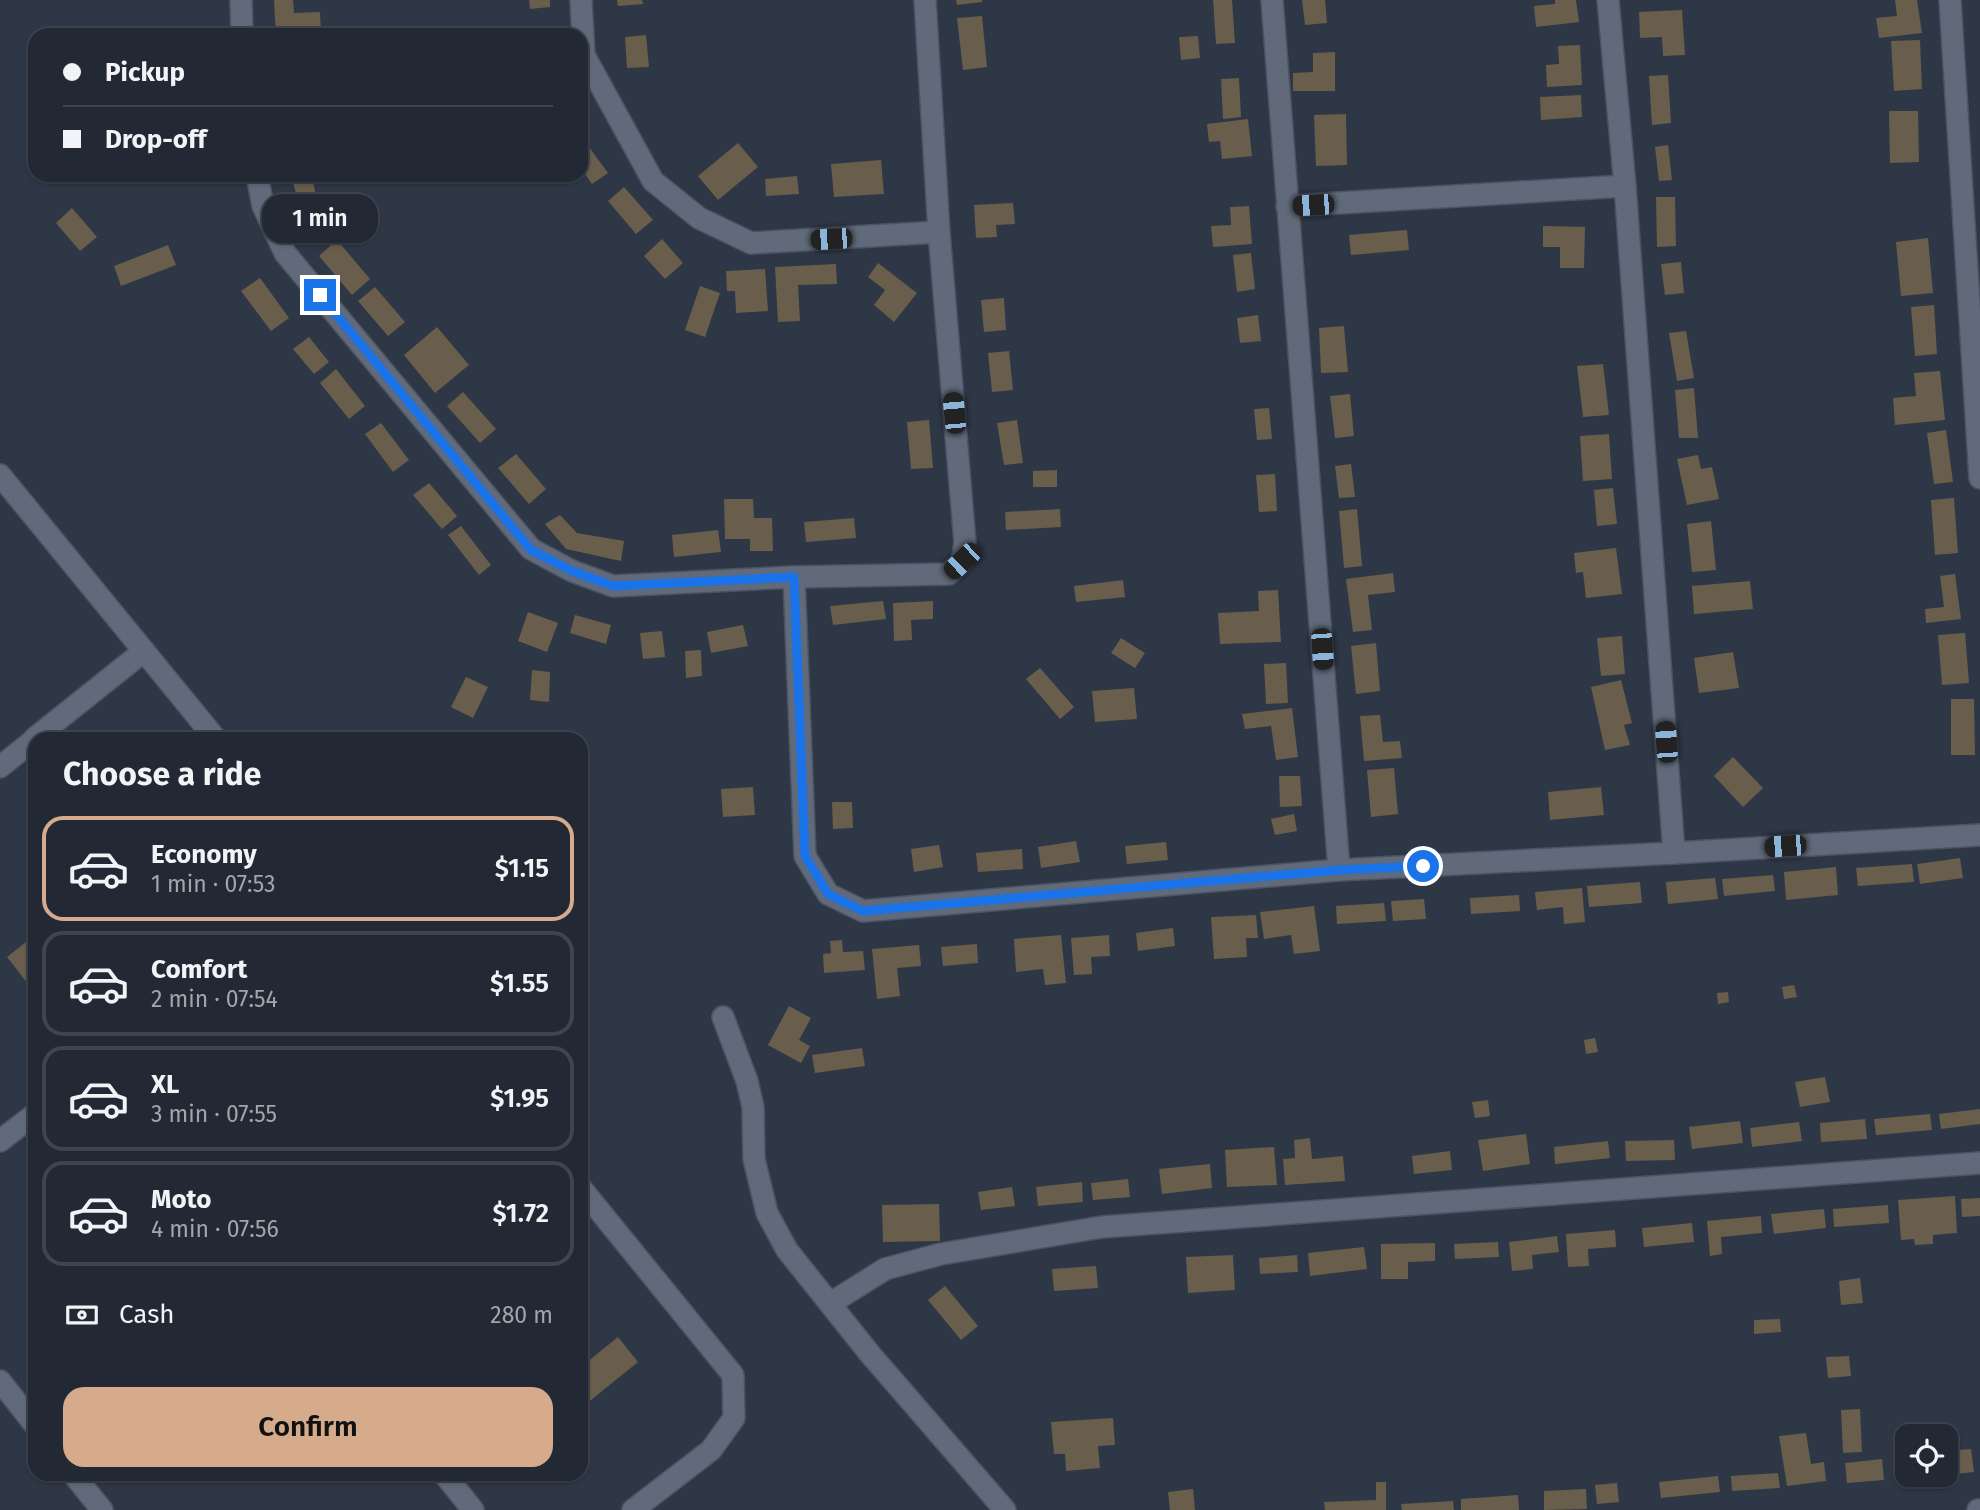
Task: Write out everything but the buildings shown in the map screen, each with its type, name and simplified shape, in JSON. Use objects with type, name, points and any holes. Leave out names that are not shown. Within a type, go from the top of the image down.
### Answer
[{"type":"street","points":[[241,0],[242,28]]},
{"type":"street","points":[[580,0],[582,28]]},
{"type":"street","points":[[258,182],[263,206],[285,253],[531,550],[572,571],[613,586],[794,577],[949,574],[962,561],[965,543],[939,232],[925,0]]},
{"type":"street","points":[[1272,0],[1339,870]]},
{"type":"street","points":[[1608,0],[1625,186],[1674,853]]},
{"type":"street","points":[[1950,0],[1980,478]]},
{"type":"street","points":[[588,62],[653,181],[699,218],[751,243],[939,232]]},
{"type":"street","points":[[1287,206],[1625,186]]},
{"type":"street","points":[[0,475],[210,732]]},
{"type":"street","points":[[794,577],[805,856],[828,894],[863,911],[1339,870],[1980,835]]},
{"type":"street","points":[[44,732],[144,651]]},
{"type":"street","points":[[0,767],[28,745]]},
{"type":"street","points":[[723,1017],[747,1081],[753,1107],[754,1159],[767,1213],[787,1250],[870,1354],[1005,1510]]},
{"type":"street","points":[[0,1141],[28,1119]]},
{"type":"street","points":[[831,1303],[885,1269],[941,1254],[1102,1227],[1980,1163]]},
{"type":"street","points":[[588,1197],[733,1375],[734,1418],[711,1450],[632,1510]]},
{"type":"street","points":[[0,1381],[28,1416]]},
{"type":"street","points":[[79,1481],[102,1510]]},
{"type":"street","points":[[450,1481],[473,1510]]},
{"type":"route","points":[[320,295],[531,550],[572,571],[613,586],[794,577],[805,856],[828,894],[863,911],[1339,870],[1423,866]]}]
